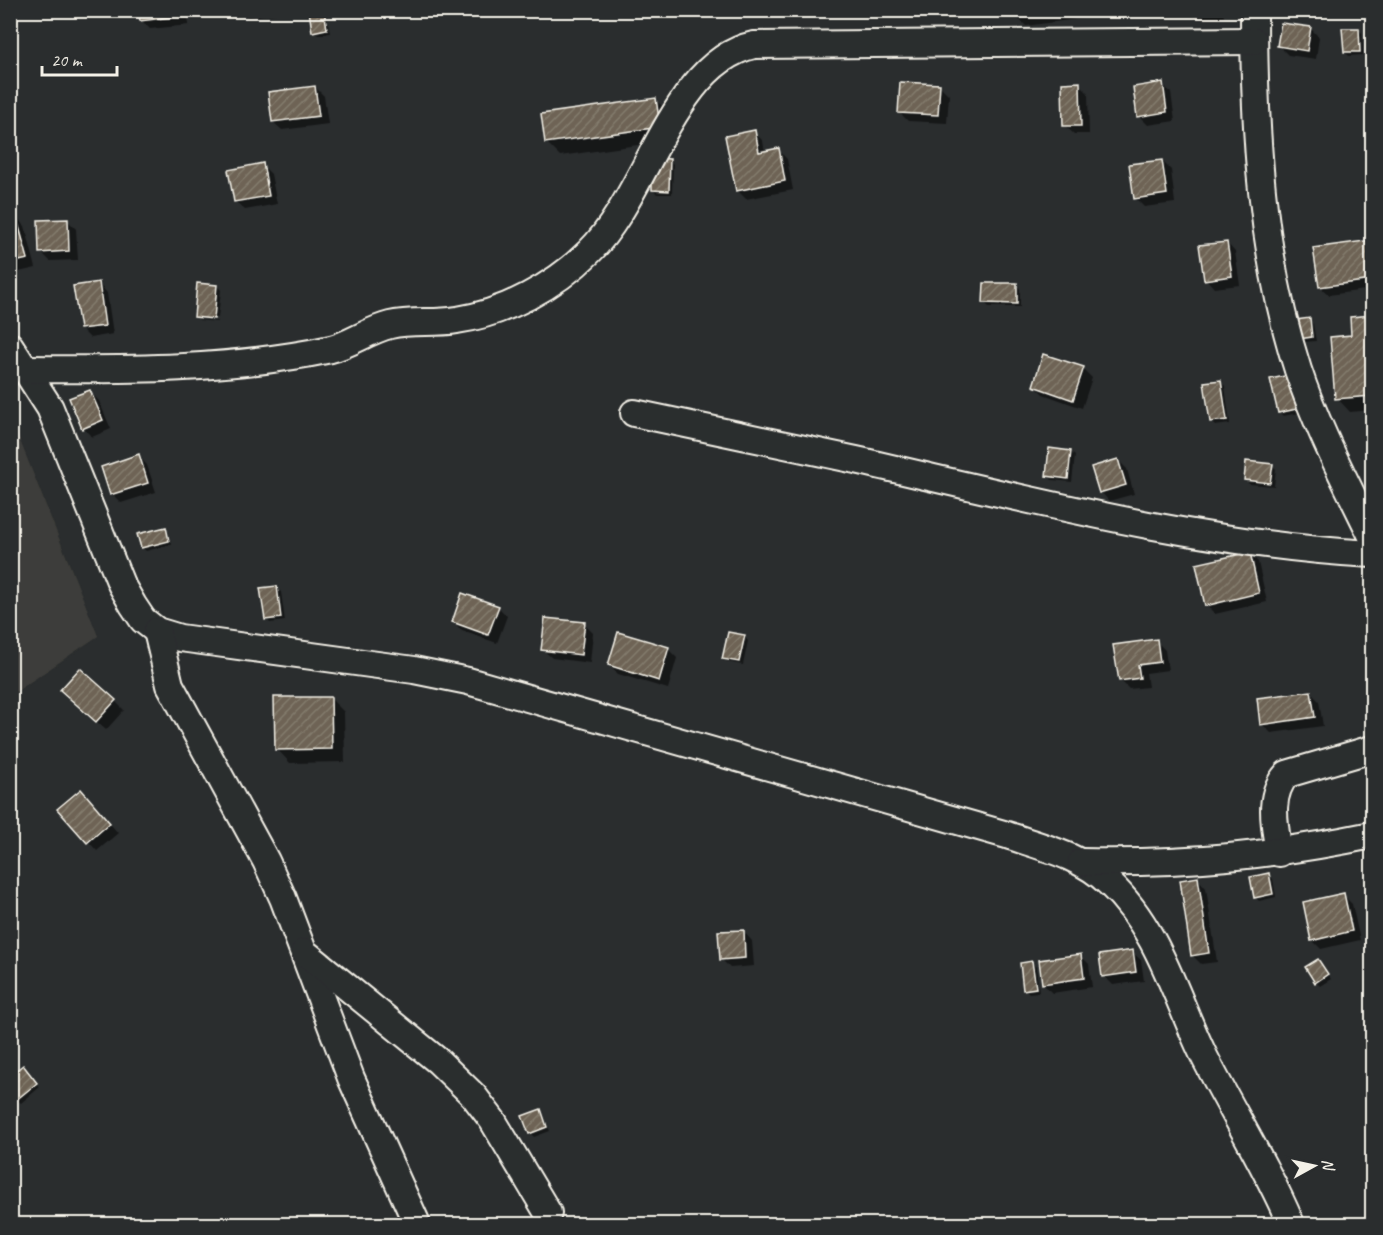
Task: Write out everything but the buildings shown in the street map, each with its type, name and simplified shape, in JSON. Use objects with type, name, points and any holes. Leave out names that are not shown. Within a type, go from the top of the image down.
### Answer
[{"type":"street","points":[[1254,10],[1267,236],[1281,309],[1298,370],[1324,436],[1372,536]]},
{"type":"street","points":[[27,369],[132,368],[284,357],[333,348],[391,325],[459,320],[499,309],[525,297],[567,271],[589,253],[609,230],[636,188],[654,152],[690,92],[720,59],[743,47],[754,45],[1254,41]]},
{"type":"street","points":[[10,346],[27,369],[50,408],[121,584],[143,620],[157,631],[180,638],[374,664],[468,681],[1007,835],[1081,862],[1107,880],[1127,900],[1144,925],[1195,1038],[1291,1224]]},
{"type":"street","points":[[634,413],[1131,523],[1303,550],[1372,554]]},
{"type":"street","points":[[157,631],[170,685],[266,861],[355,1087],[417,1224]]},
{"type":"street","points":[[1279,853],[1275,796],[1279,782],[1287,774],[1372,749]]},
{"type":"street","points":[[1081,862],[1187,862],[1279,853],[1372,835]]},
{"type":"street","points":[[302,950],[438,1061],[474,1096],[493,1120],[549,1213]]},
{"type":"shaded area","points":[[11,418],[98,636],[10,695]]}]
